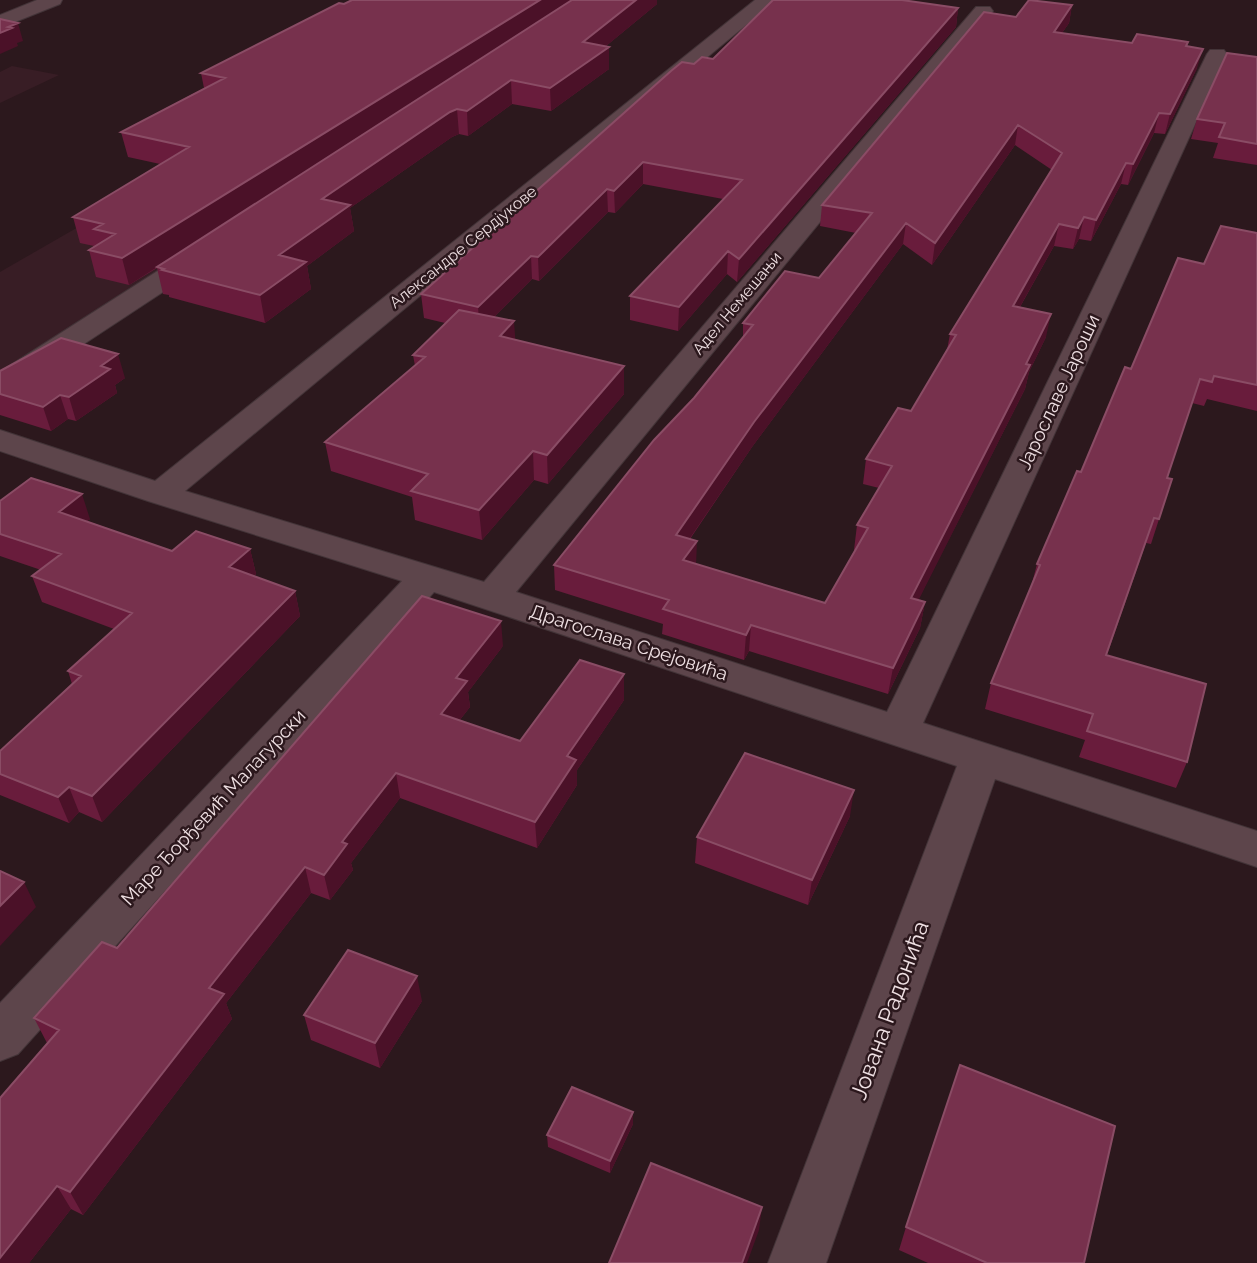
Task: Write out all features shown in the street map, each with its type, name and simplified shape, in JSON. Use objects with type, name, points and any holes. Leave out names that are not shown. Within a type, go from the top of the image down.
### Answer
[{"type":"street","points":[[0,22],[53,0]]},
{"type":"street","name":"Александре Сердјукове","points":[[160,494],[767,0]]},
{"type":"street","name":"Адел Немешањи","points":[[492,597],[983,11]]},
{"type":"street","name":"Јарославе Јароши","points":[[899,731],[1217,54]]},
{"type":"street","points":[[0,386],[226,239]]},
{"type":"street","name":"Драгослава Срејовића","points":[[0,440],[160,494],[492,597],[1257,849]]},
{"type":"street","name":"Маре Ђорђевић Малагурски","points":[[0,1038],[427,577]]},
{"type":"street","name":"Јована Радонића","points":[[797,1263],[982,757]]},
{"type":"shaded area","points":[[12,66],[59,75],[0,103],[0,72]]},
{"type":"shaded area","points":[[120,203],[237,232],[0,385],[0,272]]},
{"type":"building","points":[[352,0],[540,0],[122,258],[89,250],[115,234],[94,229],[103,224],[73,217],[189,147],[121,132],[225,78],[201,73],[339,3]]},
{"type":"building","points":[[572,0],[636,0],[583,42],[609,47],[550,88],[511,80],[467,111],[457,109],[450,112],[322,199],[350,205],[279,255],[306,262],[260,295],[157,267]]},
{"type":"building","points":[[773,0],[902,0],[958,8],[739,259],[728,251],[679,307],[630,296],[742,180],[643,162],[614,191],[607,189],[538,257],[531,256],[478,307],[421,294],[671,71],[682,62],[694,64],[702,57],[713,59]]},
{"type":"building","points":[[1029,0],[1072,5],[1054,32],[1132,43],[1137,34],[1188,42],[1186,46],[1203,49],[1170,114],[1159,113],[1133,164],[1126,163],[1096,220],[1084,217],[1078,228],[1059,224],[1013,306],[1051,314],[1026,364],[1030,365],[911,598],[925,602],[893,668],[751,625],[746,635],[663,609],[669,600],[554,565],[654,440],[694,398],[753,325],[743,323],[785,271],[819,278],[872,213],[822,205],[984,12],[1016,17]],"holes":[[[1018,125],[1062,153],[950,334],[956,335],[911,411],[898,408],[866,459],[892,466],[857,525],[868,528],[825,603],[683,560],[697,541],[676,535],[754,422],[906,223],[935,243]]]},
{"type":"building","points":[[0,19],[18,23],[0,33]]},
{"type":"building","points":[[1227,53],[1257,57],[1257,144],[1219,137],[1225,123],[1197,119]]},
{"type":"building","points":[[1221,226],[1257,233],[1257,385],[1214,376],[1212,382],[1200,379],[1167,478],[1172,479],[1159,519],[1154,518],[1106,655],[1206,684],[1187,762],[1087,731],[1093,714],[991,683],[1040,565],[1037,564],[1077,471],[1081,472],[1125,367],[1131,369],[1178,258],[1204,264]]},
{"type":"building","points":[[459,310],[514,321],[500,336],[624,366],[547,455],[533,451],[479,510],[411,491],[428,474],[325,442],[425,357],[413,355]]},
{"type":"building","points":[[61,338],[118,354],[101,366],[110,369],[69,397],[60,395],[43,407],[0,394],[0,371]]},
{"type":"building","points":[[31,478],[82,494],[59,512],[172,551],[196,531],[250,549],[229,567],[295,591],[92,796],[69,787],[58,797],[0,774],[0,751],[81,676],[68,671],[132,613],[32,576],[61,554],[0,534],[0,501]]},
{"type":"building","points":[[422,596],[501,621],[456,678],[467,681],[441,714],[520,741],[580,660],[624,674],[567,756],[576,760],[535,822],[396,773],[342,842],[347,844],[324,875],[305,867],[209,988],[224,994],[70,1192],[57,1186],[0,1258],[0,1098],[59,1030],[34,1018],[102,942],[117,948]]},
{"type":"building","points":[[745,753],[854,790],[812,880],[697,837]]},
{"type":"building","points":[[0,871],[24,882],[0,906]]},
{"type":"building","points":[[348,950],[417,976],[375,1043],[304,1015]]},
{"type":"building","points":[[960,1065],[1115,1126],[1084,1263],[987,1263],[906,1227]]},
{"type":"building","points":[[572,1087],[633,1112],[610,1161],[547,1135]]},
{"type":"building","points":[[651,1163],[762,1207],[742,1263],[609,1263]]}]
